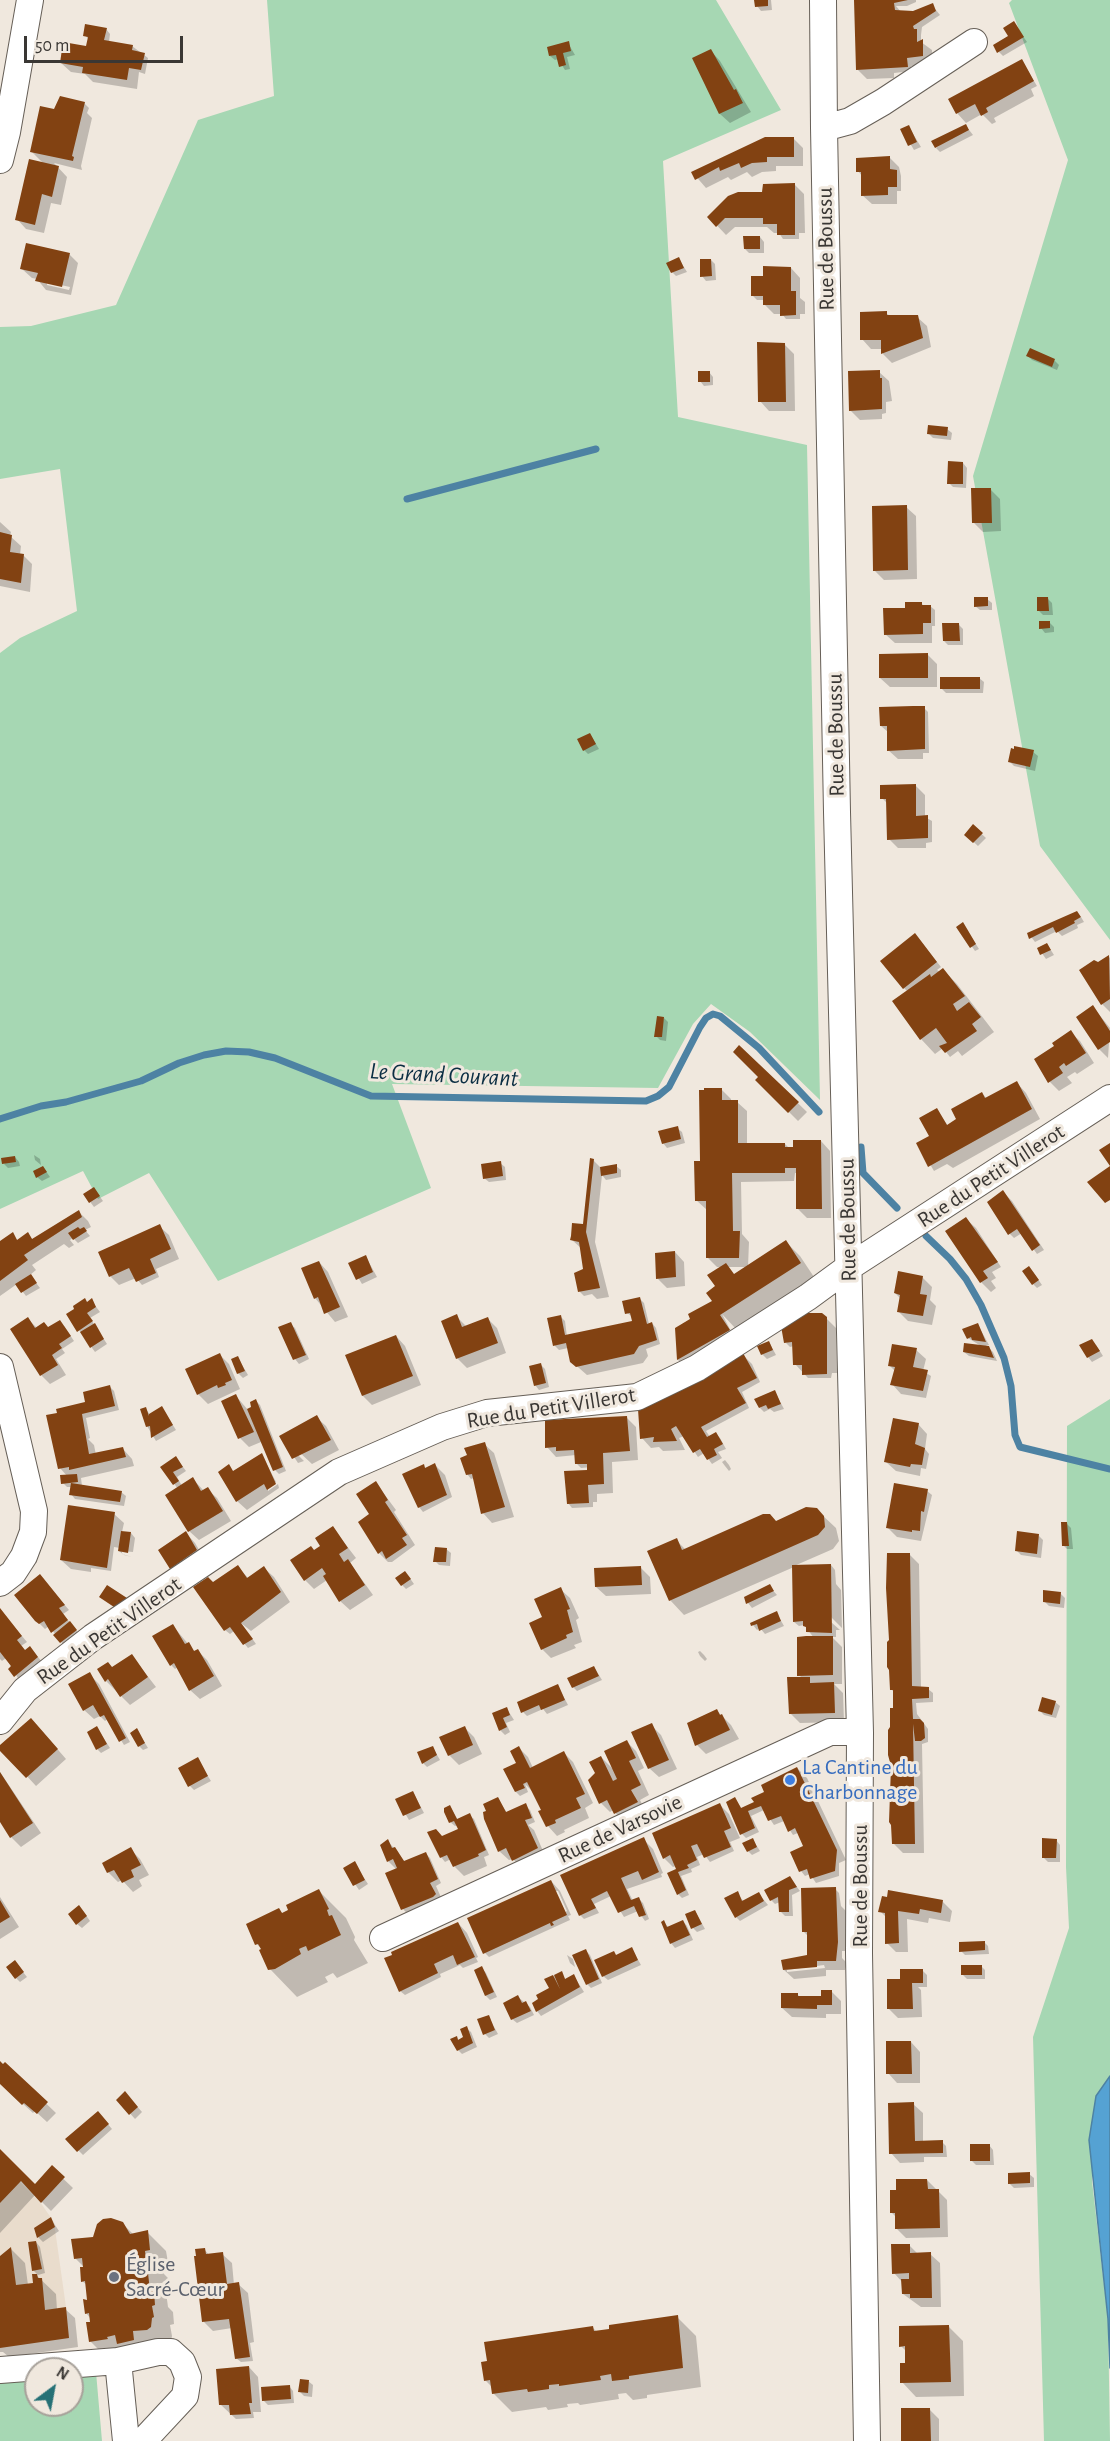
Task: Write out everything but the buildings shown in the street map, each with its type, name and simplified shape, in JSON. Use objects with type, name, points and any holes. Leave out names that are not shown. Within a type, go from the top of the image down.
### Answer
[{"type":"street","points":[[0,160],[30,0]]},
{"type":"street","name":"Rue de Boussu","points":[[823,0],[860,1732],[859,1953],[867,2441]]},
{"type":"street","points":[[824,128],[850,121],[974,42]]},
{"type":"street","name":"Rue du Petit Villerot","points":[[0,1721],[25,1690],[93,1637],[339,1472],[442,1427],[487,1413],[637,1397],[697,1368],[1110,1098]]},
{"type":"street","points":[[0,1367],[34,1510],[33,1532],[24,1556],[13,1573],[0,1583]]},
{"type":"street","name":"Rue de Varsovie","points":[[383,1938],[830,1732],[860,1732]]},
{"type":"street","points":[[0,2370],[118,2361],[158,2352],[171,2352],[182,2362],[188,2377],[185,2396],[143,2441]]},
{"type":"street","points":[[118,2361],[126,2441]]},
{"type":"shaded area","points":[[0,2162],[40,2202],[54,2222],[66,2307],[0,2317]]},
{"type":"green space","points":[[267,0],[716,0],[781,110],[663,161],[678,417],[807,445],[820,1100],[750,1032],[711,1004],[693,1024],[658,1088],[392,1084],[431,1188],[218,1281],[149,1173],[98,1199],[83,1171],[0,1209],[0,653],[20,638],[77,611],[60,469],[0,479],[0,327],[31,326],[116,305],[198,120],[274,96]]},
{"type":"green space","points":[[1012,0],[1110,0],[1110,940],[1040,846],[973,476],[1068,160],[1009,3]]},
{"type":"green space","points":[[1110,1399],[1110,2076],[1096,2096],[1092,2181],[1108,2319],[1110,2441],[1044,2441],[1033,2037],[1069,1928],[1066,1867],[1067,1426]]},
{"type":"green space","points":[[96,2372],[102,2441],[0,2441],[0,2382],[24,2379],[24,2417],[84,2417],[84,2374]]},
{"type":"water","points":[[1110,2076],[1110,2368],[1108,2319],[1089,2140],[1096,2096]]},
{"type":"waterway","points":[[407,499],[596,449]]},
{"type":"waterway","name":"Le Grand Courant","points":[[0,1119],[41,1106],[66,1102],[141,1081],[179,1063],[226,1051],[249,1052],[275,1058],[371,1096],[646,1101],[658,1096],[669,1087],[700,1027],[706,1018],[713,1014],[720,1016],[759,1048],[819,1112]]},
{"type":"waterway","points":[[861,1147],[863,1173],[897,1208]]},
{"type":"waterway","name":"Le Grand Courant","points":[[926,1236],[950,1259],[966,1279],[981,1305],[1004,1358],[1011,1386],[1015,1435],[1020,1447],[1110,1469]]},
{"type":"place","name":"La Cantine du Charbonnage","points":[[790,1780]]},
{"type":"place","name":"Église Sacré-Cœur","points":[[114,2277]]}]
